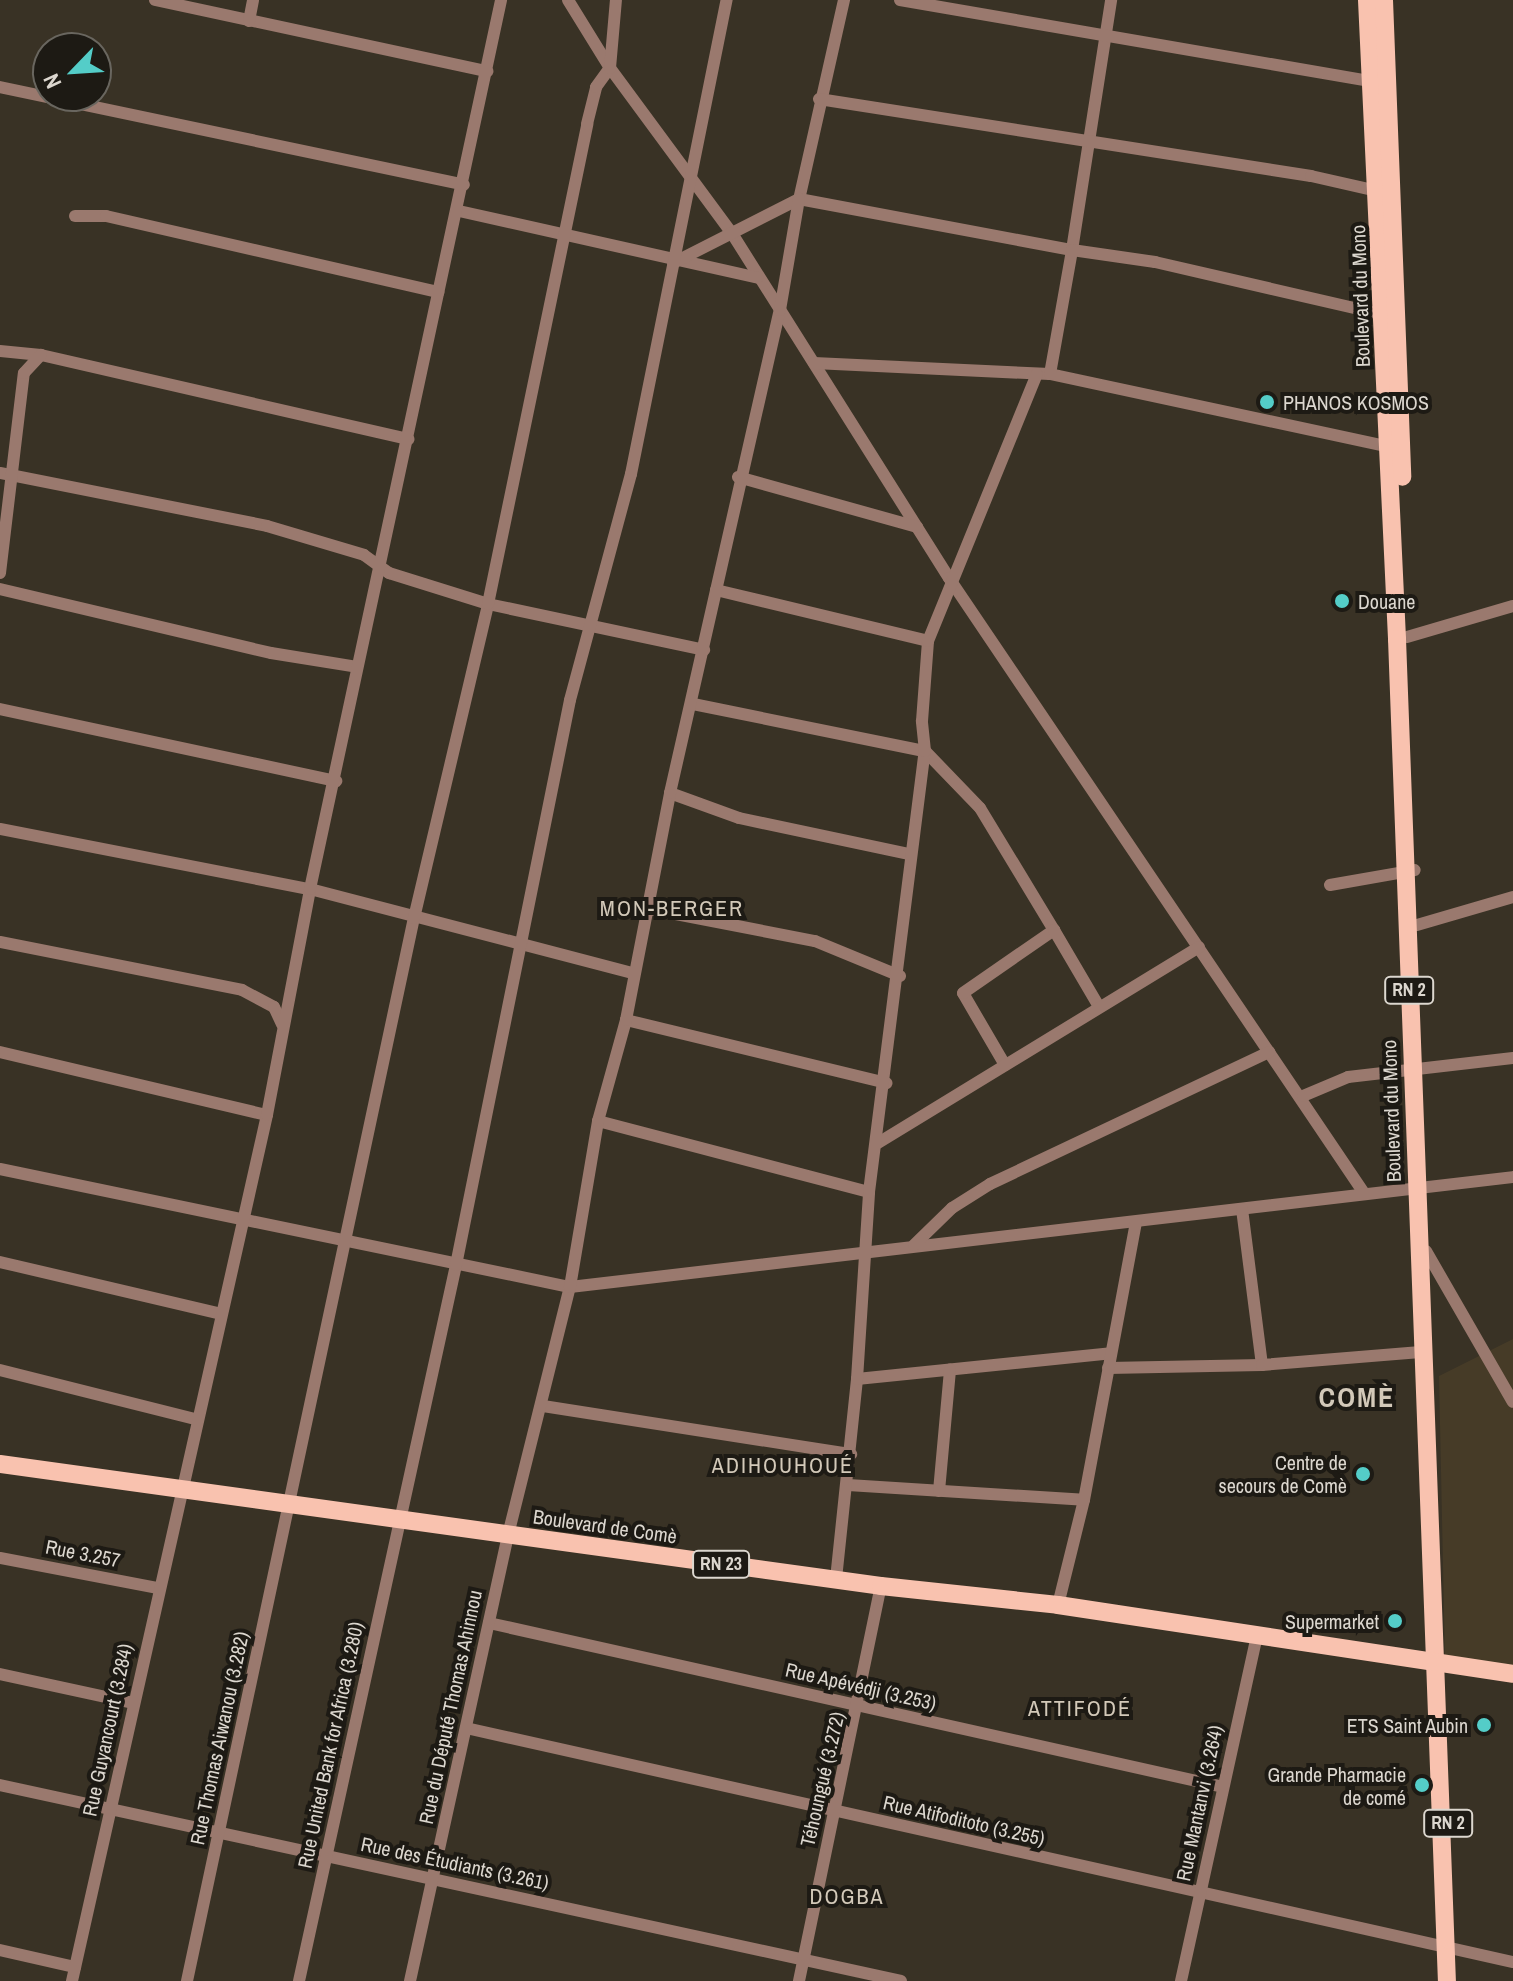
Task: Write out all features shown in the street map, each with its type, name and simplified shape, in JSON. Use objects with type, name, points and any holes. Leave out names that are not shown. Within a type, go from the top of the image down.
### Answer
[{"type":"main road","name":"Boulevard du Mono","points":[[1367,0],[1380,84],[1386,193],[1416,1070],[1426,1251],[1437,1665]]},
{"type":"main road","name":"Boulevard du Mono","points":[[1380,84],[1384,0]]},
{"type":"main road","name":"Boulevard du Mono","points":[[1395,448],[1407,637],[1409,870],[1417,925],[1416,1070]]},
{"type":"main road","name":"Boulevard du Mono","points":[[1422,1191],[1420,1352],[1450,1949],[1455,1981]]},
{"type":"main road","name":"Boulevard de Comè","points":[[0,1464],[881,1586],[1058,1605],[1257,1634],[1437,1665],[1513,1674]]},
{"type":"main road","name":"Boulevard du Mono","points":[[1447,1981],[1450,1949]]},
{"type":"street","points":[[155,0],[487,71]]},
{"type":"street","points":[[249,21],[253,0]]},
{"type":"street","name":"Rue Guyancourt (3.284)","points":[[72,1981],[195,1419],[267,1115],[310,889],[336,781],[357,667],[409,439],[438,292],[459,211],[501,0]]},
{"type":"street","points":[[568,0],[610,68],[733,235],[949,578],[1269,1052],[1303,1096],[1364,1193]]},
{"type":"street","points":[[610,68],[616,0]]},
{"type":"street","name":"Rue United Bank for Africa (3.280)","points":[[299,1981],[456,1265],[570,700],[631,474],[688,174],[727,0]]},
{"type":"street","name":"Rue du Député Thomas Ahinnou","points":[[410,1981],[508,1535],[543,1406],[570,1287],[598,1121],[626,1020],[632,973],[650,909],[670,793],[693,704],[738,477],[780,310],[819,99],[844,0]]},
{"type":"street","points":[[900,0],[1380,84]]},
{"type":"street","points":[[836,1579],[851,1454],[868,1249],[869,1192],[900,976],[908,854],[925,751],[922,721],[928,641],[949,578],[1044,374],[1072,250],[1111,0]]},
{"type":"street","name":"Rue Thomas Aiwanou (3.282)","points":[[187,1981],[347,1244],[414,918],[488,604],[596,87],[610,68]]},
{"type":"street","points":[[0,87],[464,185]]},
{"type":"street","points":[[819,99],[1386,193]]},
{"type":"street","points":[[673,263],[799,199],[1072,250],[1155,262],[1390,317]]},
{"type":"street","points":[[459,211],[673,263],[758,278]]},
{"type":"street","points":[[75,216],[106,216],[438,292]]},
{"type":"street","points":[[6,352],[41,355],[409,439]]},
{"type":"street","points":[[6,352],[24,373]]},
{"type":"street","points":[[0,573],[6,474],[24,373],[41,355]]},
{"type":"street","points":[[814,363],[1044,374],[1395,448]]},
{"type":"street","points":[[6,474],[267,526],[364,555],[379,568],[488,604],[704,650]]},
{"type":"street","points":[[738,477],[917,527]]},
{"type":"street","points":[[0,589],[271,653],[357,667]]},
{"type":"street","points":[[716,590],[928,641]]},
{"type":"street","points":[[1407,637],[1513,606]]},
{"type":"street","points":[[693,704],[925,751],[980,808],[1098,1005]]},
{"type":"street","points":[[0,709],[336,781]]},
{"type":"street","points":[[670,793],[739,818],[908,854]]},
{"type":"street","points":[[0,829],[310,889],[632,973]]},
{"type":"street","points":[[1330,885],[1409,870]]},
{"type":"street","points":[[1417,925],[1513,897]]},
{"type":"street","points":[[650,909],[815,941],[900,976]]},
{"type":"street","points":[[1005,1065],[963,993],[1054,930]]},
{"type":"street","points":[[0,942],[242,990],[274,1007],[282,1024]]},
{"type":"street","points":[[878,1143],[1098,1005],[1199,947]]},
{"type":"street","points":[[626,1020],[886,1083]]},
{"type":"street","points":[[0,1052],[267,1115]]},
{"type":"street","points":[[914,1245],[952,1208],[990,1184],[1269,1052]]},
{"type":"street","points":[[1303,1096],[1348,1077],[1513,1058]]},
{"type":"street","points":[[598,1121],[869,1192]]},
{"type":"street","points":[[0,1169],[347,1244],[570,1287],[868,1249],[1136,1222],[1364,1193],[1422,1191],[1513,1177]]},
{"type":"street","points":[[1242,1209],[1262,1365]]},
{"type":"street","points":[[1058,1605],[1084,1500],[1136,1222]]},
{"type":"street","points":[[1426,1251],[1513,1402]]},
{"type":"street","points":[[0,1262],[221,1314]]},
{"type":"street","points":[[1108,1368],[1262,1365],[1420,1352]]},
{"type":"street","points":[[857,1379],[1111,1353]]},
{"type":"street","points":[[939,1491],[950,1369]]},
{"type":"street","points":[[0,1370],[195,1419]]},
{"type":"street","points":[[543,1406],[851,1454]]},
{"type":"street","points":[[848,1485],[1084,1500]]},
{"type":"street","name":"Rue 3.257","points":[[0,1558],[158,1588]]},
{"type":"street","name":"Téhoungué (3.272)","points":[[799,1981],[859,1706],[881,1586]]},
{"type":"street","name":"Rue Apévédji (3.253)","points":[[489,1623],[1223,1787]]},
{"type":"street","name":"Rue Mantanvi (3.264)","points":[[1181,1981],[1257,1634]]},
{"type":"street","points":[[0,1674],[133,1703]]},
{"type":"street","name":"Rue Atifoditoto (3.255)","points":[[466,1728],[1513,1962]]},
{"type":"street","name":"Rue des Étudiants (3.261)","points":[[0,1785],[901,1981]]},
{"type":"street","points":[[0,1950],[75,1967]]},
{"type":"shaded area","points":[[1513,1339],[1513,1669],[1445,1661],[1439,1376]]},
{"type":"place","name":"PHANOS KOSMOS","points":[[1267,402]]},
{"type":"place","name":"Douane","points":[[1342,601]]},
{"type":"place","name":"Centre de secours de Comè","points":[[1363,1474]]},
{"type":"place","name":"Supermarket","points":[[1395,1621]]},
{"type":"place","name":"ETS Saint Aubin","points":[[1484,1725]]},
{"type":"place","name":"Grande Pharmacie de comé","points":[[1422,1785]]},
{"type":"district","name":"MON-BERGER","points":[[672,909]]},
{"type":"district","name":"COMÈ","points":[[1357,1397]]},
{"type":"district","name":"ADIHOUHOUÉ","points":[[783,1466]]},
{"type":"district","name":"ATTIFODÉ","points":[[1080,1709]]},
{"type":"district","name":"DOGBA","points":[[847,1897]]}]
